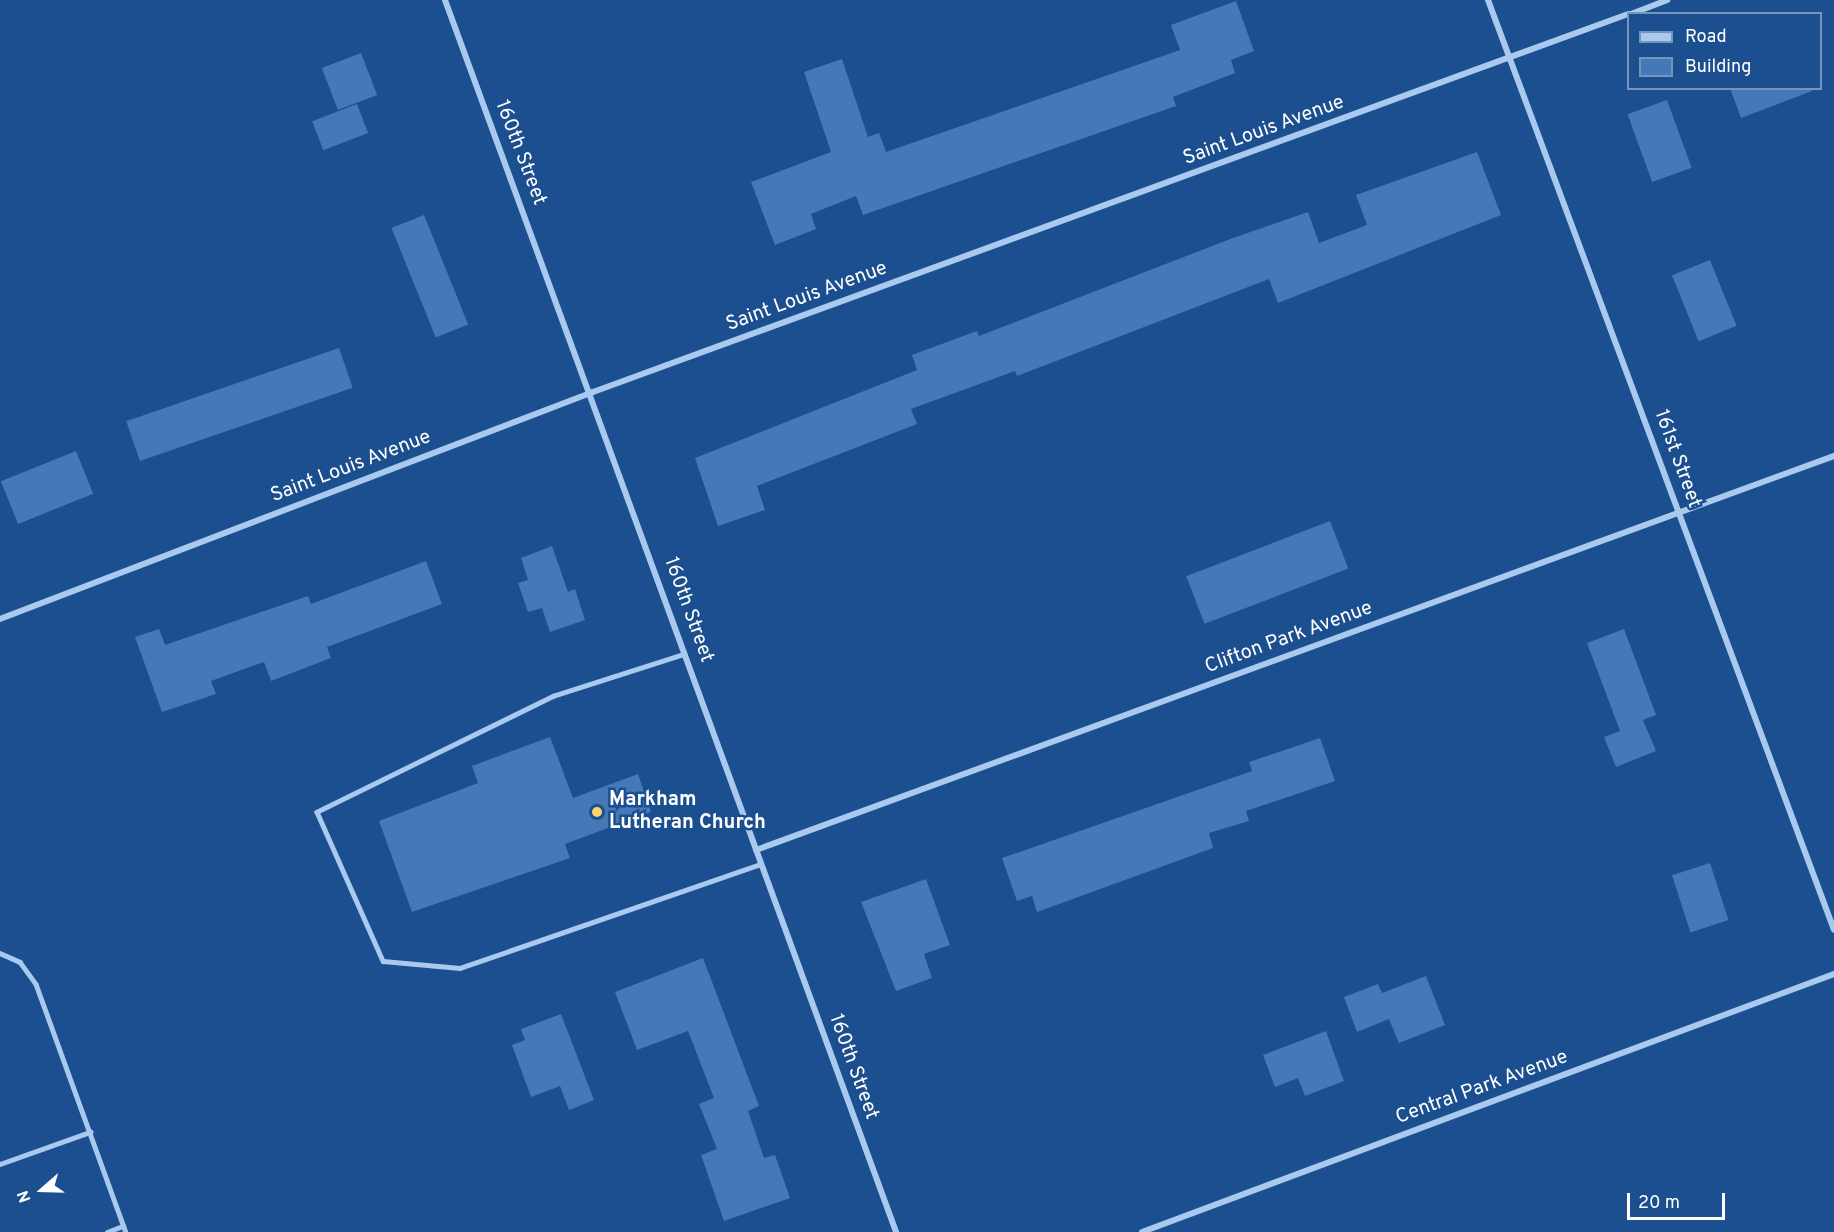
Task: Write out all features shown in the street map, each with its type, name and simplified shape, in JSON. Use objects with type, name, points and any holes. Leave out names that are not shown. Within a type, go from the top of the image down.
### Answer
[{"type":"street","name":"160th Street","points":[[445,0],[593,393],[761,864],[896,1232]]},
{"type":"street","name":"161st Street","points":[[1488,0],[1834,930]]},
{"type":"street","name":"Saint Louis Avenue","points":[[1635,12],[1667,0]]},
{"type":"street","name":"Saint Louis Avenue","points":[[0,619],[593,393],[1627,15]]},
{"type":"street","name":"Clifton Park Avenue","points":[[756,850],[1834,456]]},
{"type":"street","name":"Central Park Avenue","points":[[1142,1232],[1834,974]]},
{"type":"lane","points":[[686,654],[554,696],[316,812],[383,961],[460,968],[761,864]]},
{"type":"lane","points":[[0,953],[20,962],[36,984],[126,1232]]},
{"type":"lane","points":[[0,1164],[90,1132]]},
{"type":"lane","points":[[107,1232],[123,1226]]},
{"type":"building","points":[[1236,1],[1254,51],[1231,60],[1235,73],[1173,97],[1176,106],[863,215],[856,196],[811,214],[816,229],[775,245],[751,182],[831,152],[804,72],[842,59],[868,137],[879,133],[886,152],[1180,50],[1171,25]]},
{"type":"building","points":[[361,53],[377,95],[338,110],[322,68]]},
{"type":"building","points":[[1731,90],[1812,90],[1812,91],[1741,118]]},
{"type":"building","points":[[1667,100],[1692,168],[1652,182],[1628,114]]},
{"type":"building","points":[[357,104],[368,133],[323,150],[312,121]]},
{"type":"building","points":[[1477,152],[1501,215],[1278,303],[1269,279],[1017,376],[1015,371],[911,409],[917,424],[757,486],[765,510],[718,526],[695,458],[917,370],[912,355],[977,331],[979,336],[1233,238],[1308,212],[1319,243],[1367,225],[1356,195]]},
{"type":"building","points":[[424,215],[468,324],[436,338],[392,228]]},
{"type":"building","points":[[1710,260],[1737,326],[1699,341],[1672,275]]},
{"type":"building","points":[[339,348],[353,388],[140,461],[126,421]]},
{"type":"building","points":[[76,451],[93,494],[18,524],[1,481]]},
{"type":"building","points":[[1330,521],[1348,569],[1205,624],[1186,576]]},
{"type":"building","points":[[552,546],[568,592],[575,589],[585,620],[550,632],[542,608],[528,612],[518,583],[528,580],[521,558]]},
{"type":"building","points":[[426,561],[442,604],[327,647],[331,658],[271,681],[264,662],[211,681],[216,694],[162,712],[135,637],[159,629],[165,645],[308,596],[311,604]]},
{"type":"building","points":[[1624,629],[1656,715],[1643,720],[1656,751],[1616,767],[1604,737],[1620,731],[1587,643]]},
{"type":"building","points":[[550,737],[573,798],[638,774],[651,812],[565,844],[570,858],[412,912],[379,821],[478,783],[472,766]]},
{"type":"building","points":[[1320,738],[1335,781],[1246,811],[1249,821],[1209,833],[1213,848],[1037,912],[1032,896],[1017,901],[1002,858],[1252,771],[1249,762]]},
{"type":"building","points":[[1710,863],[1729,920],[1690,932],[1672,875]]},
{"type":"building","points":[[926,879],[950,945],[924,954],[932,978],[896,991],[861,902]]},
{"type":"building","points":[[703,958],[759,1106],[748,1111],[764,1158],[775,1155],[790,1198],[724,1221],[701,1155],[717,1149],[699,1104],[714,1098],[688,1031],[637,1050],[615,992]]},
{"type":"building","points":[[1426,976],[1445,1025],[1399,1043],[1389,1019],[1357,1032],[1344,997],[1378,984],[1382,993]]},
{"type":"building","points":[[561,1014],[594,1100],[569,1110],[560,1086],[531,1097],[512,1045],[525,1040],[521,1029]]},
{"type":"building","points":[[1326,1031],[1344,1081],[1305,1096],[1298,1078],[1275,1087],[1263,1055]]},
{"type":"place","name":"Markham Lutheran Church","points":[[597,812]]}]
